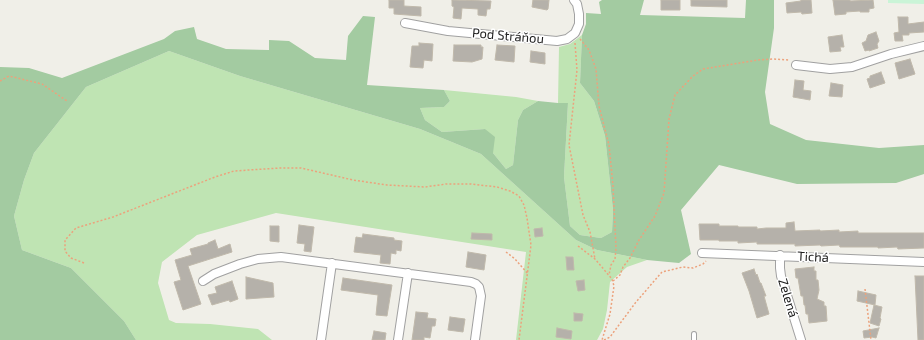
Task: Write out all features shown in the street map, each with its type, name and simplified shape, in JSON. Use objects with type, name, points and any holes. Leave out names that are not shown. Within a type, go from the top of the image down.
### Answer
[{"type":"street","points":[[574,0],[577,4],[579,14],[579,24],[575,33]]},
{"type":"street","name":"Pod Stráňou","points":[[405,23],[448,31],[558,41],[575,33]]},
{"type":"street","points":[[796,65],[830,69],[852,67],[890,54],[924,46]]},
{"type":"street","name":"Tichá","points":[[702,253],[924,262]]},
{"type":"street","name":"Zelená","points":[[780,255],[781,276],[801,340]]},
{"type":"street","points":[[203,281],[225,269],[250,260],[285,257],[471,282],[479,287],[481,296],[475,340]]},
{"type":"street","points":[[321,340],[332,263]]},
{"type":"street","points":[[398,340],[408,273]]},
{"type":"lane","points":[[694,334],[694,340]]},
{"type":"path","points":[[575,33],[577,70],[569,145],[583,214],[590,232],[595,259]]},
{"type":"path","points":[[575,33],[589,50],[596,69],[599,106],[609,145],[613,186],[616,248],[615,259],[611,265],[609,275]]},
{"type":"path","points":[[613,281],[620,275],[623,266],[630,258],[639,240],[655,216],[664,193],[669,119],[675,95],[693,76],[703,69],[773,59],[791,60],[796,65]]},
{"type":"path","points":[[0,81],[9,76],[42,84],[67,101]]},
{"type":"path","points":[[84,262],[71,258],[65,251],[65,240],[76,228],[114,217],[214,177],[234,171],[301,168],[353,180],[387,185],[425,187],[446,184],[471,184],[497,187],[510,191],[519,196],[524,206],[527,218],[531,245],[519,340]]},
{"type":"path","points":[[578,246],[595,259],[613,281],[614,286],[610,314],[603,340]]},
{"type":"path","points":[[506,252],[515,259],[528,274]]},
{"type":"path","points":[[603,340],[610,337],[636,302],[662,272],[683,267],[693,268],[703,264],[713,253]]},
{"type":"path","points":[[865,289],[871,340]]},
{"type":"green space","points":[[602,0],[644,0],[640,15],[745,18],[746,0],[774,0],[774,28],[765,92],[770,124],[806,140],[879,148],[924,145],[924,174],[896,183],[797,184],[719,165],[681,210],[691,254],[679,263],[647,260],[597,250],[576,240],[481,154],[420,129],[240,76],[169,51],[86,87],[34,153],[24,180],[14,216],[22,250],[71,268],[124,321],[136,340],[0,340],[0,67],[29,68],[62,78],[164,39],[175,31],[194,27],[197,39],[226,49],[269,50],[269,40],[289,41],[315,58],[346,60],[348,36],[363,16],[375,17],[367,85],[444,90],[450,101],[444,107],[420,108],[425,120],[442,132],[485,129],[495,137],[493,153],[506,169],[513,165],[518,120],[523,110],[538,101],[568,103],[564,177],[570,226],[580,235],[601,238],[612,232],[613,210],[605,136],[594,101],[580,83],[582,35],[586,24],[586,13],[601,14],[599,2]]},
{"type":"green space","points":[[888,0],[924,0],[924,4],[888,3]]},
{"type":"green space","points":[[582,35],[580,83],[594,101],[605,136],[613,210],[612,232],[601,238],[580,235],[570,226],[564,177],[568,103],[558,103],[559,47],[570,44]]},
{"type":"green space","points":[[169,51],[240,76],[420,129],[481,154],[576,240],[597,250],[647,260],[627,267],[610,282],[603,329],[597,340],[516,340],[526,252],[276,213],[197,235],[162,262],[158,283],[169,320],[176,323],[210,324],[258,329],[272,340],[136,340],[124,321],[71,268],[22,250],[14,216],[24,180],[34,153],[86,87]]},
{"type":"green space","points":[[444,90],[516,97],[538,101],[523,110],[518,120],[513,165],[506,169],[493,153],[485,129],[442,132],[425,120],[420,108],[444,107],[450,101]]},
{"type":"building","points":[[389,0],[404,0],[404,6],[421,7],[421,16],[394,14],[394,8],[389,8]]},
{"type":"building","points":[[452,0],[491,1],[490,9],[487,9],[486,16],[478,15],[478,9],[462,8],[461,19],[453,18],[454,7],[452,6]]},
{"type":"building","points":[[533,0],[549,0],[548,9],[532,7]]},
{"type":"building","points":[[661,0],[680,0],[680,10],[661,10]]},
{"type":"building","points":[[691,0],[727,0],[727,7],[691,6]]},
{"type":"building","points":[[811,0],[812,13],[787,13],[786,3]]},
{"type":"building","points":[[833,0],[873,0],[874,8],[869,9],[869,12],[846,12],[846,14],[835,15]]},
{"type":"building","points":[[898,17],[908,17],[908,24],[924,22],[924,32],[902,35],[903,41],[895,41],[894,33],[899,32]]},
{"type":"building","points":[[876,32],[879,41],[877,44],[878,48],[865,51],[862,43],[866,41],[868,35]]},
{"type":"building","points":[[842,35],[844,47],[840,47],[841,51],[830,52],[828,37]]},
{"type":"building","points":[[419,43],[433,44],[432,61],[424,60],[423,68],[410,67],[412,46],[419,46]]},
{"type":"building","points":[[454,45],[481,45],[481,47],[483,47],[482,59],[472,62],[453,61]]},
{"type":"building","points":[[497,45],[515,46],[514,62],[495,60]]},
{"type":"building","points":[[531,51],[545,53],[545,64],[530,62]]},
{"type":"building","points":[[910,59],[915,74],[899,79],[895,63]]},
{"type":"building","points":[[881,72],[885,83],[870,88],[867,79],[870,78],[870,76]]},
{"type":"building","points":[[795,80],[804,81],[803,90],[811,91],[810,100],[793,97]]},
{"type":"building","points":[[831,83],[843,85],[842,97],[829,96]]},
{"type":"building","points":[[794,222],[795,231],[839,230],[839,232],[858,231],[858,233],[924,233],[924,248],[898,249],[897,247],[840,247],[839,245],[795,246],[795,244],[757,244],[757,242],[738,243],[738,241],[700,240],[699,224],[757,227],[757,229],[786,228],[786,223]]},
{"type":"building","points":[[299,225],[314,227],[311,252],[304,251],[305,244],[297,243]]},
{"type":"building","points":[[270,226],[279,226],[279,242],[270,241]]},
{"type":"building","points":[[542,228],[543,236],[535,237],[534,229]]},
{"type":"building","points":[[472,233],[492,234],[492,240],[471,239]]},
{"type":"building","points":[[363,234],[394,238],[394,240],[402,241],[401,251],[396,250],[396,254],[391,253],[390,264],[380,263],[381,255],[354,252],[356,237],[362,238]]},
{"type":"building","points":[[215,240],[218,249],[230,244],[232,252],[188,266],[201,304],[183,310],[174,282],[181,280],[175,260],[192,255],[190,249],[208,244]]},
{"type":"building","points":[[468,252],[486,255],[484,270],[466,267]]},
{"type":"building","points":[[566,257],[573,257],[574,270],[567,270]]},
{"type":"building","points":[[814,267],[819,290],[817,299],[824,302],[824,306],[826,306],[827,321],[809,323],[803,296],[801,296],[798,278],[796,278],[795,269]]},
{"type":"building","points":[[754,269],[766,296],[764,296],[769,314],[757,318],[742,273]]},
{"type":"building","points":[[915,276],[924,276],[924,340],[918,340]]},
{"type":"building","points":[[246,277],[273,283],[274,297],[246,299]]},
{"type":"building","points":[[343,278],[392,285],[387,316],[376,315],[378,295],[341,290]]},
{"type":"building","points":[[584,280],[585,290],[578,291],[576,281]]},
{"type":"building","points":[[232,281],[238,299],[212,305],[208,295],[217,293],[215,287]]},
{"type":"building","points":[[858,291],[876,295],[875,305],[857,301]]},
{"type":"building","points":[[874,305],[882,307],[879,326],[870,323]]},
{"type":"building","points":[[416,312],[428,313],[427,318],[436,319],[435,326],[432,326],[430,338],[424,337],[424,340],[412,340]]},
{"type":"building","points":[[574,313],[583,314],[582,321],[574,321]]},
{"type":"building","points":[[450,317],[465,319],[463,332],[448,330]]},
{"type":"building","points":[[557,328],[572,331],[571,339],[556,337]]},
{"type":"building","points":[[879,328],[876,338],[864,338],[863,331]]},
{"type":"building","points":[[374,331],[386,333],[385,340],[372,340]]}]
